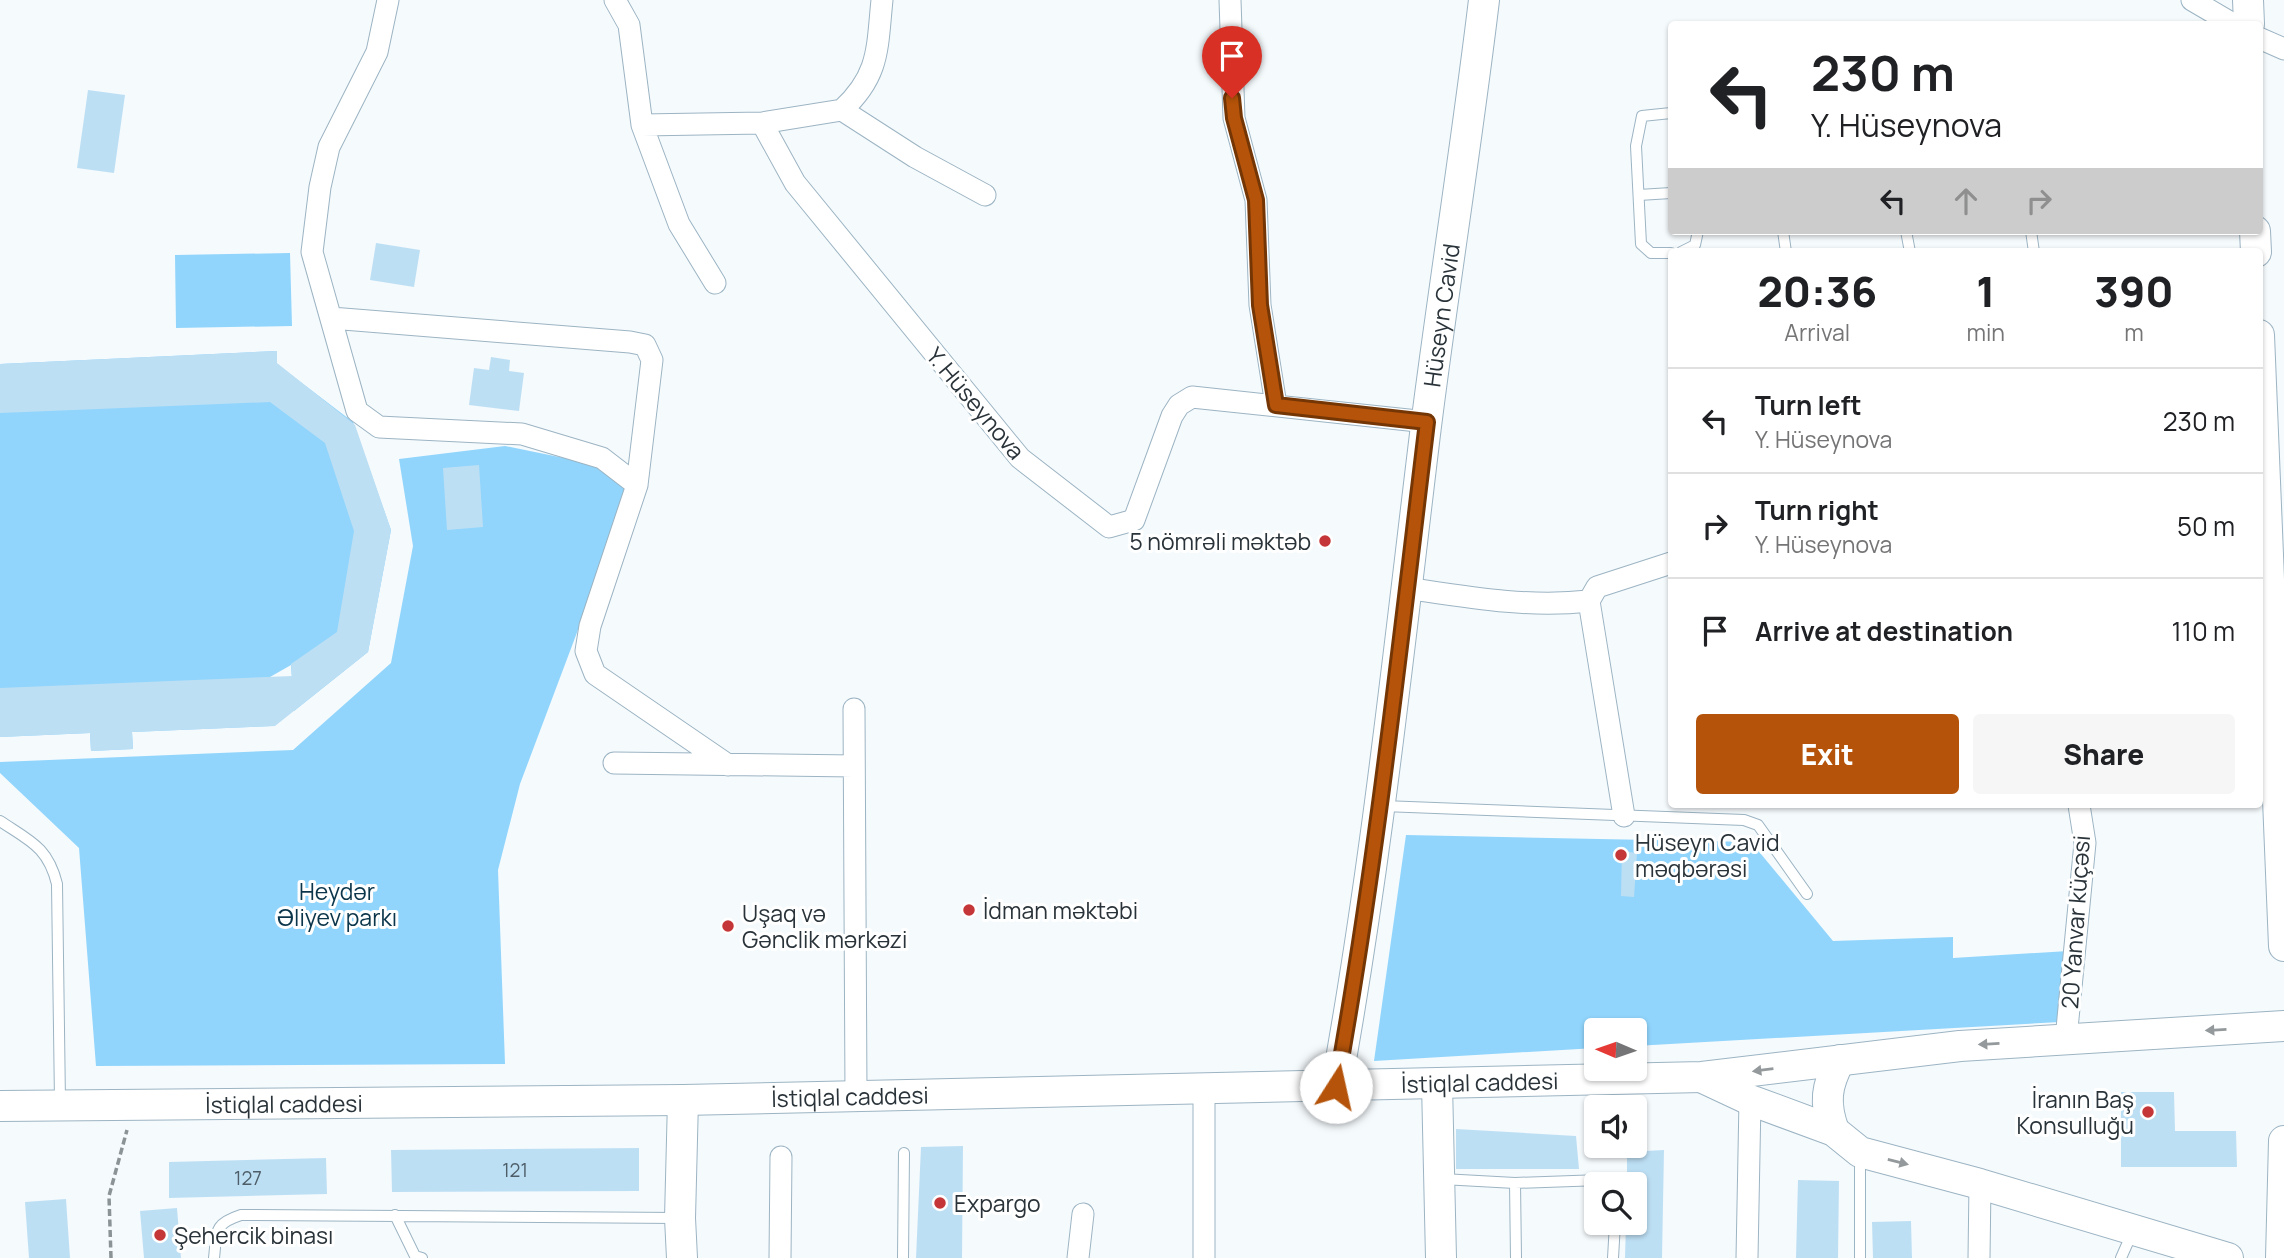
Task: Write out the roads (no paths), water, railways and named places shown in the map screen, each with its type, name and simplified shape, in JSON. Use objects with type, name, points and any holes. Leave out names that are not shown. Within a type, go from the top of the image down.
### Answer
[{"type":"main road","name":"Hüseyn Cavid","points":[[1336,1087],[1356,978],[1380,806],[1427,422],[1484,0]]},
{"type":"main road","points":[[2248,0],[2249,21]]},
{"type":"main road","points":[[2263,423],[2284,946]]},
{"type":"main road","name":"İstiqlal caddesi","points":[[0,1106],[683,1100],[1702,1077],[1960,1046],[2284,1026]]},
{"type":"main road","points":[[1834,1131],[1827,1111],[1826,1093],[1840,1060]]},
{"type":"main road","points":[[1702,1077],[1750,1100],[1834,1131],[1860,1152],[1980,1184],[2228,1258]]},
{"type":"main road","points":[[1437,1084],[1441,1258]]},
{"type":"main road","points":[[682,1258],[680,1218],[683,1100]]},
{"type":"main road","points":[[2281,1258],[2284,1142]]},
{"type":"street","points":[[388,0],[377,52],[329,147],[320,187],[312,252],[357,411],[379,427],[522,434],[602,458],[637,485]]},
{"type":"street","points":[[615,0],[629,25],[642,125],[679,223],[715,283]]},
{"type":"street","points":[[642,125],[762,123],[842,110],[856,97],[875,68],[882,0]]},
{"type":"street","points":[[1230,0],[1234,118],[1256,200],[1260,305],[1276,405]]},
{"type":"street","points":[[2192,0],[2227,21]]},
{"type":"street","points":[[2263,40],[2284,48]]},
{"type":"street","points":[[842,110],[915,158],[985,195]]},
{"type":"street","name":"Y. Hüseynova","points":[[762,123],[795,183],[1020,458],[1109,527],[1134,520],[1172,416],[1180,405],[1192,397],[1427,422]]},
{"type":"street","points":[[331,318],[630,341],[645,345],[652,360],[637,485],[590,626],[586,651],[595,674],[728,765]]},
{"type":"street","points":[[1625,816],[1589,601],[1597,587],[1668,564]]},
{"type":"street","points":[[1406,588],[1513,603],[1558,604],[1589,601]]},
{"type":"street","points":[[853,709],[856,1095]]},
{"type":"street","points":[[614,763],[854,766]]},
{"type":"street","name":"20 Yanvar küçəsi","points":[[2066,1039],[2085,843],[2079,808]]},
{"type":"street","points":[[1204,1088],[1204,1258]]},
{"type":"street","points":[[1747,1258],[1750,1100]]},
{"type":"street","points":[[780,1258],[781,1157]]},
{"type":"street","points":[[1979,1258],[1980,1184]]},
{"type":"street","points":[[1078,1258],[1083,1214]]},
{"type":"lane","points":[[1668,113],[1650,113],[1642,116],[1639,122],[1639,195],[1644,250],[1668,253]]},
{"type":"lane","points":[[1639,195],[1668,193]]},
{"type":"lane","points":[[1380,806],[1744,820],[1758,825],[1807,894]]},
{"type":"lane","points":[[0,821],[41,849],[52,863],[57,884],[60,1105]]},
{"type":"lane","points":[[1860,1152],[1860,1258]]},
{"type":"lane","points":[[903,1258],[904,1153]]},
{"type":"lane","points":[[1439,1179],[1516,1183],[1584,1181]]},
{"type":"lane","points":[[1516,1183],[1516,1258]]},
{"type":"lane","points":[[214,1258],[216,1231],[225,1220],[241,1215],[680,1218]]},
{"type":"lane","points":[[395,1215],[415,1256],[422,1258]]},
{"type":"lane","points":[[2121,1258],[2133,1230]]},
{"type":"lane","points":[[1613,1258],[1614,1235]]},
{"type":"place","name":"5 nömrəli məktəb","points":[[1325,541]]},
{"type":"place","name":"Hüseyn Cavid məqbərəsi","points":[[1621,855]]},
{"type":"place","name":"İdman məktəbi","points":[[969,910]]},
{"type":"place","name":"Uşaq və Gənclik mərkəzi","points":[[728,926]]},
{"type":"place","name":"İranın Baş Konsulluğu","points":[[2148,1112]]},
{"type":"place","name":"Expargo","points":[[940,1203]]},
{"type":"place","name":"Şehercik binası","points":[[160,1235]]},
{"type":"park label","name":"Heydər Əliyev parkı","points":[[337,904]]}]
